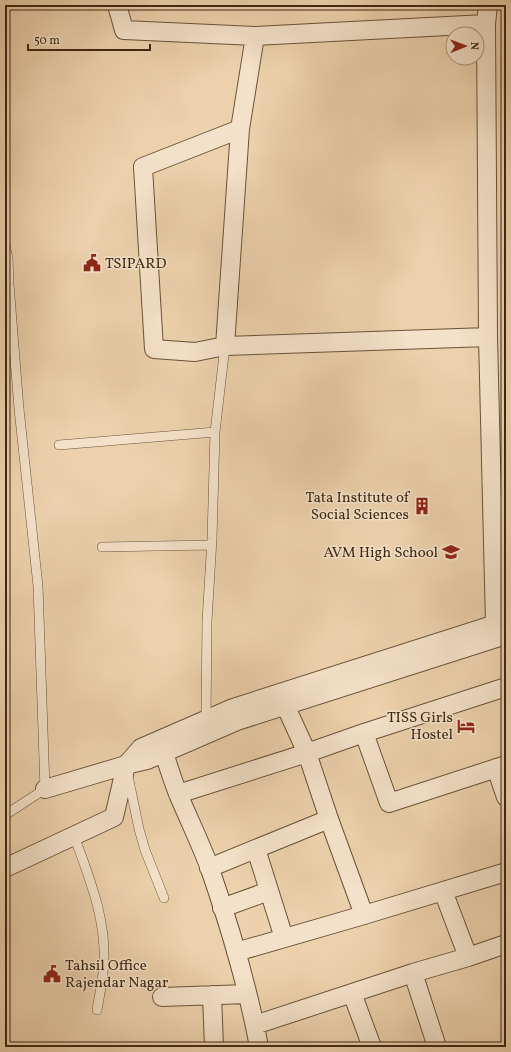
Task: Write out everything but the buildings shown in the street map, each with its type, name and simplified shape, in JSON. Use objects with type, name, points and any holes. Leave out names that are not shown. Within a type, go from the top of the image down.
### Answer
[{"type":"street","points":[[117,5],[124,30],[256,36],[486,24]]},
{"type":"street","points":[[45,789],[147,760],[238,722],[283,700],[501,629],[488,337],[486,24],[488,5]]},
{"type":"street","points":[[225,346],[240,129],[256,36]]},
{"type":"street","points":[[240,129],[143,167],[154,350],[195,352],[225,346],[488,337]]},
{"type":"street","points":[[178,794],[307,753],[506,686]]},
{"type":"street","points":[[5,868],[114,817],[126,765],[140,748],[233,708],[283,700]]},
{"type":"street","points":[[283,700],[307,753],[364,916]]},
{"type":"street","points":[[364,733],[390,802],[501,766],[506,797]]},
{"type":"street","points":[[164,753],[178,794],[209,868],[222,908],[236,952],[255,1025],[259,1047]]},
{"type":"street","points":[[209,868],[329,819]]},
{"type":"street","points":[[256,849],[284,938]]},
{"type":"street","points":[[236,952],[364,916],[506,872]]},
{"type":"street","points":[[443,891],[468,958]]},
{"type":"street","points":[[222,908],[269,892]]},
{"type":"street","points":[[255,1025],[413,973],[468,958],[506,944]]},
{"type":"street","points":[[413,973],[437,1047]]},
{"type":"street","points":[[352,993],[372,1047]]},
{"type":"street","points":[[162,997],[247,994]]},
{"type":"street","points":[[212,995],[214,1047]]},
{"type":"lane","points":[[5,245],[8,258],[19,409],[38,586],[45,789],[5,814]]},
{"type":"lane","points":[[206,720],[207,622],[215,432],[225,346]]},
{"type":"lane","points":[[59,445],[215,432]]},
{"type":"lane","points":[[102,547],[211,545]]},
{"type":"lane","points":[[126,765],[139,829],[145,850],[164,898]]},
{"type":"lane","points":[[74,836],[95,894],[101,924],[104,947],[103,972],[97,1010]]},
{"type":"place","name":"TSIPARD","points":[[92,263]]},
{"type":"place","name":"Tata Institute of Social Sciences","points":[[422,506]]},
{"type":"place","name":"AVM High School","points":[[451,552]]},
{"type":"place","name":"TISS Girls Hostel","points":[[466,726]]},
{"type":"place","name":"Tahsil Office Rajendar Nagar","points":[[52,974]]}]
